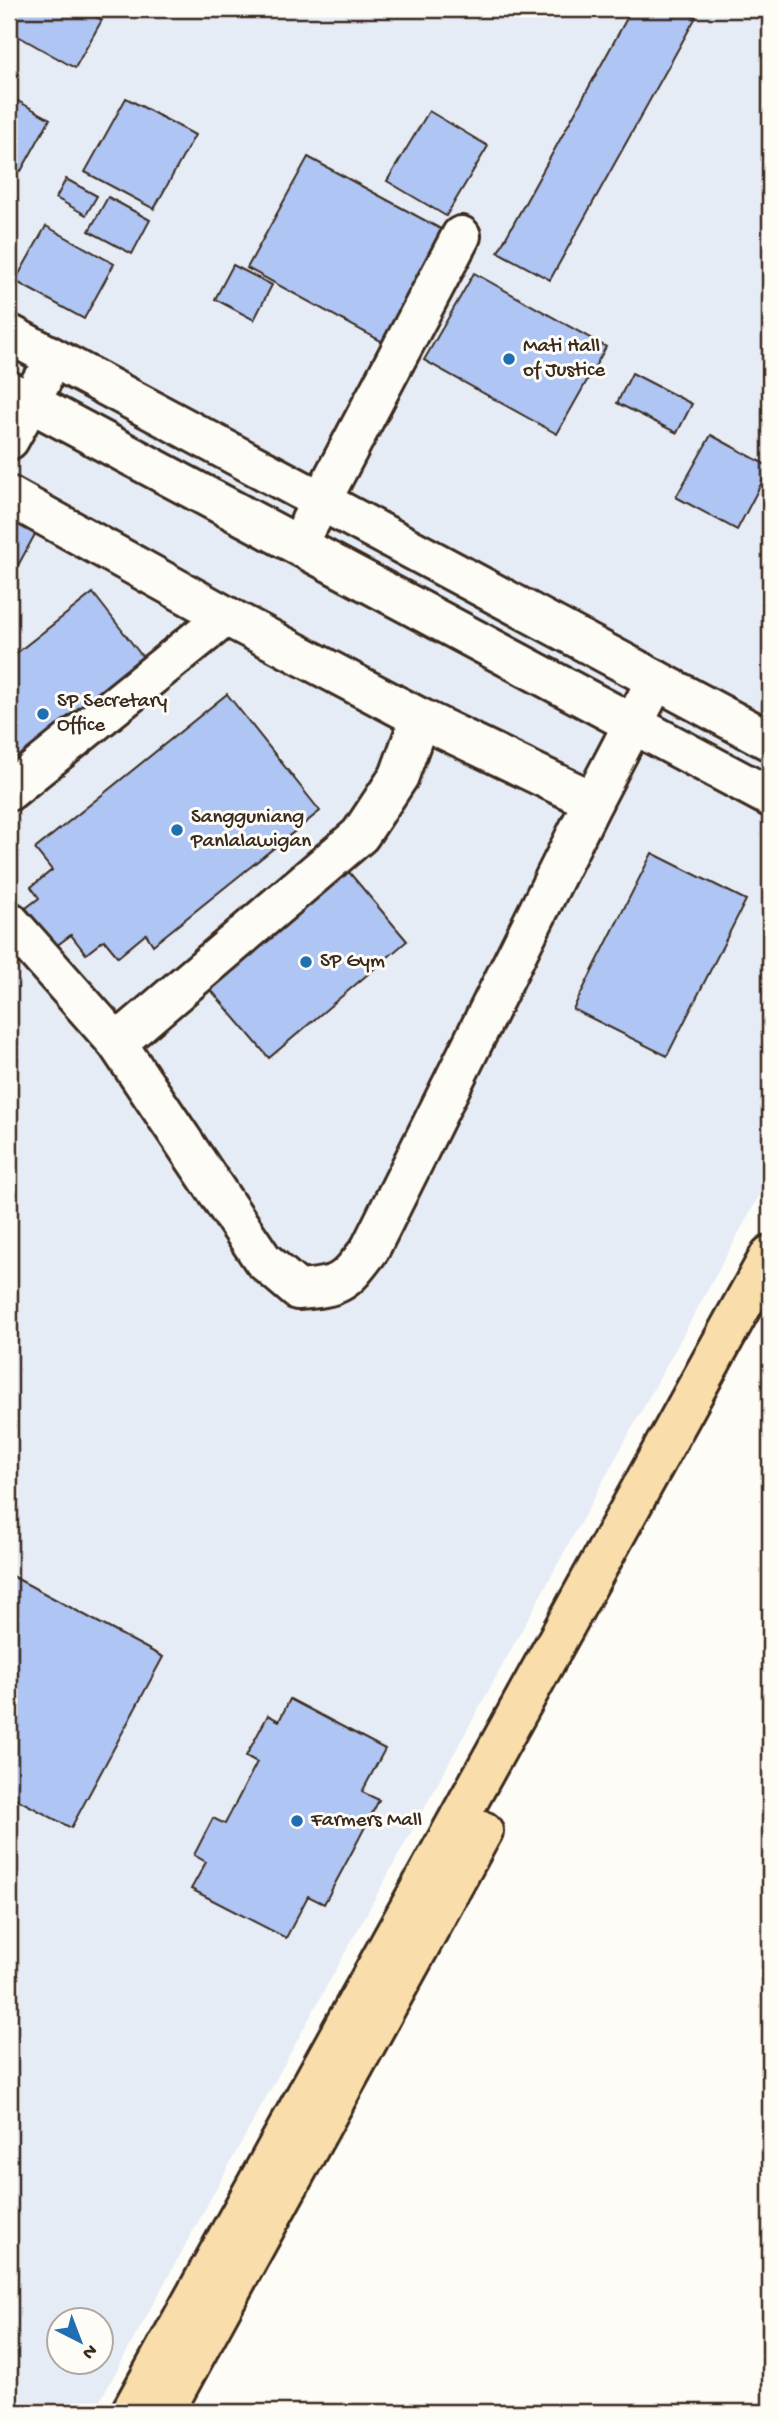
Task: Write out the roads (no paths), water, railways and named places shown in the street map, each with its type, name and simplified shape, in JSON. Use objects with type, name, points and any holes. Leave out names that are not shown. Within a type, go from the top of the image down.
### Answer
[{"type":"main road","points":[[131,2412],[770,1255]]},
{"type":"main road","points":[[164,2412],[770,1306]]},
{"type":"street","points":[[297,545],[461,236]]},
{"type":"street","points":[[9,334],[770,741]]},
{"type":"street","points":[[9,440],[19,397],[54,358]]},
{"type":"street","points":[[19,397],[770,797]]},
{"type":"street","points":[[9,496],[226,617],[421,719],[593,801]]},
{"type":"street","points":[[9,791],[226,617]]},
{"type":"street","points":[[9,921],[117,1043],[263,1260],[298,1290],[330,1288],[350,1275],[370,1249],[656,680]]},
{"type":"street","points":[[117,1043],[360,835],[399,776],[421,719]]},
{"type":"place","name":"Mati Hall of Justice","points":[[509,359]]},
{"type":"place","name":"SP Secretary Office","points":[[43,714]]},
{"type":"place","name":"Sangguniang Panlalawigan","points":[[177,830]]},
{"type":"place","name":"SP Gym","points":[[306,962]]},
{"type":"place","name":"Farmers Mall","points":[[297,1821]]}]
